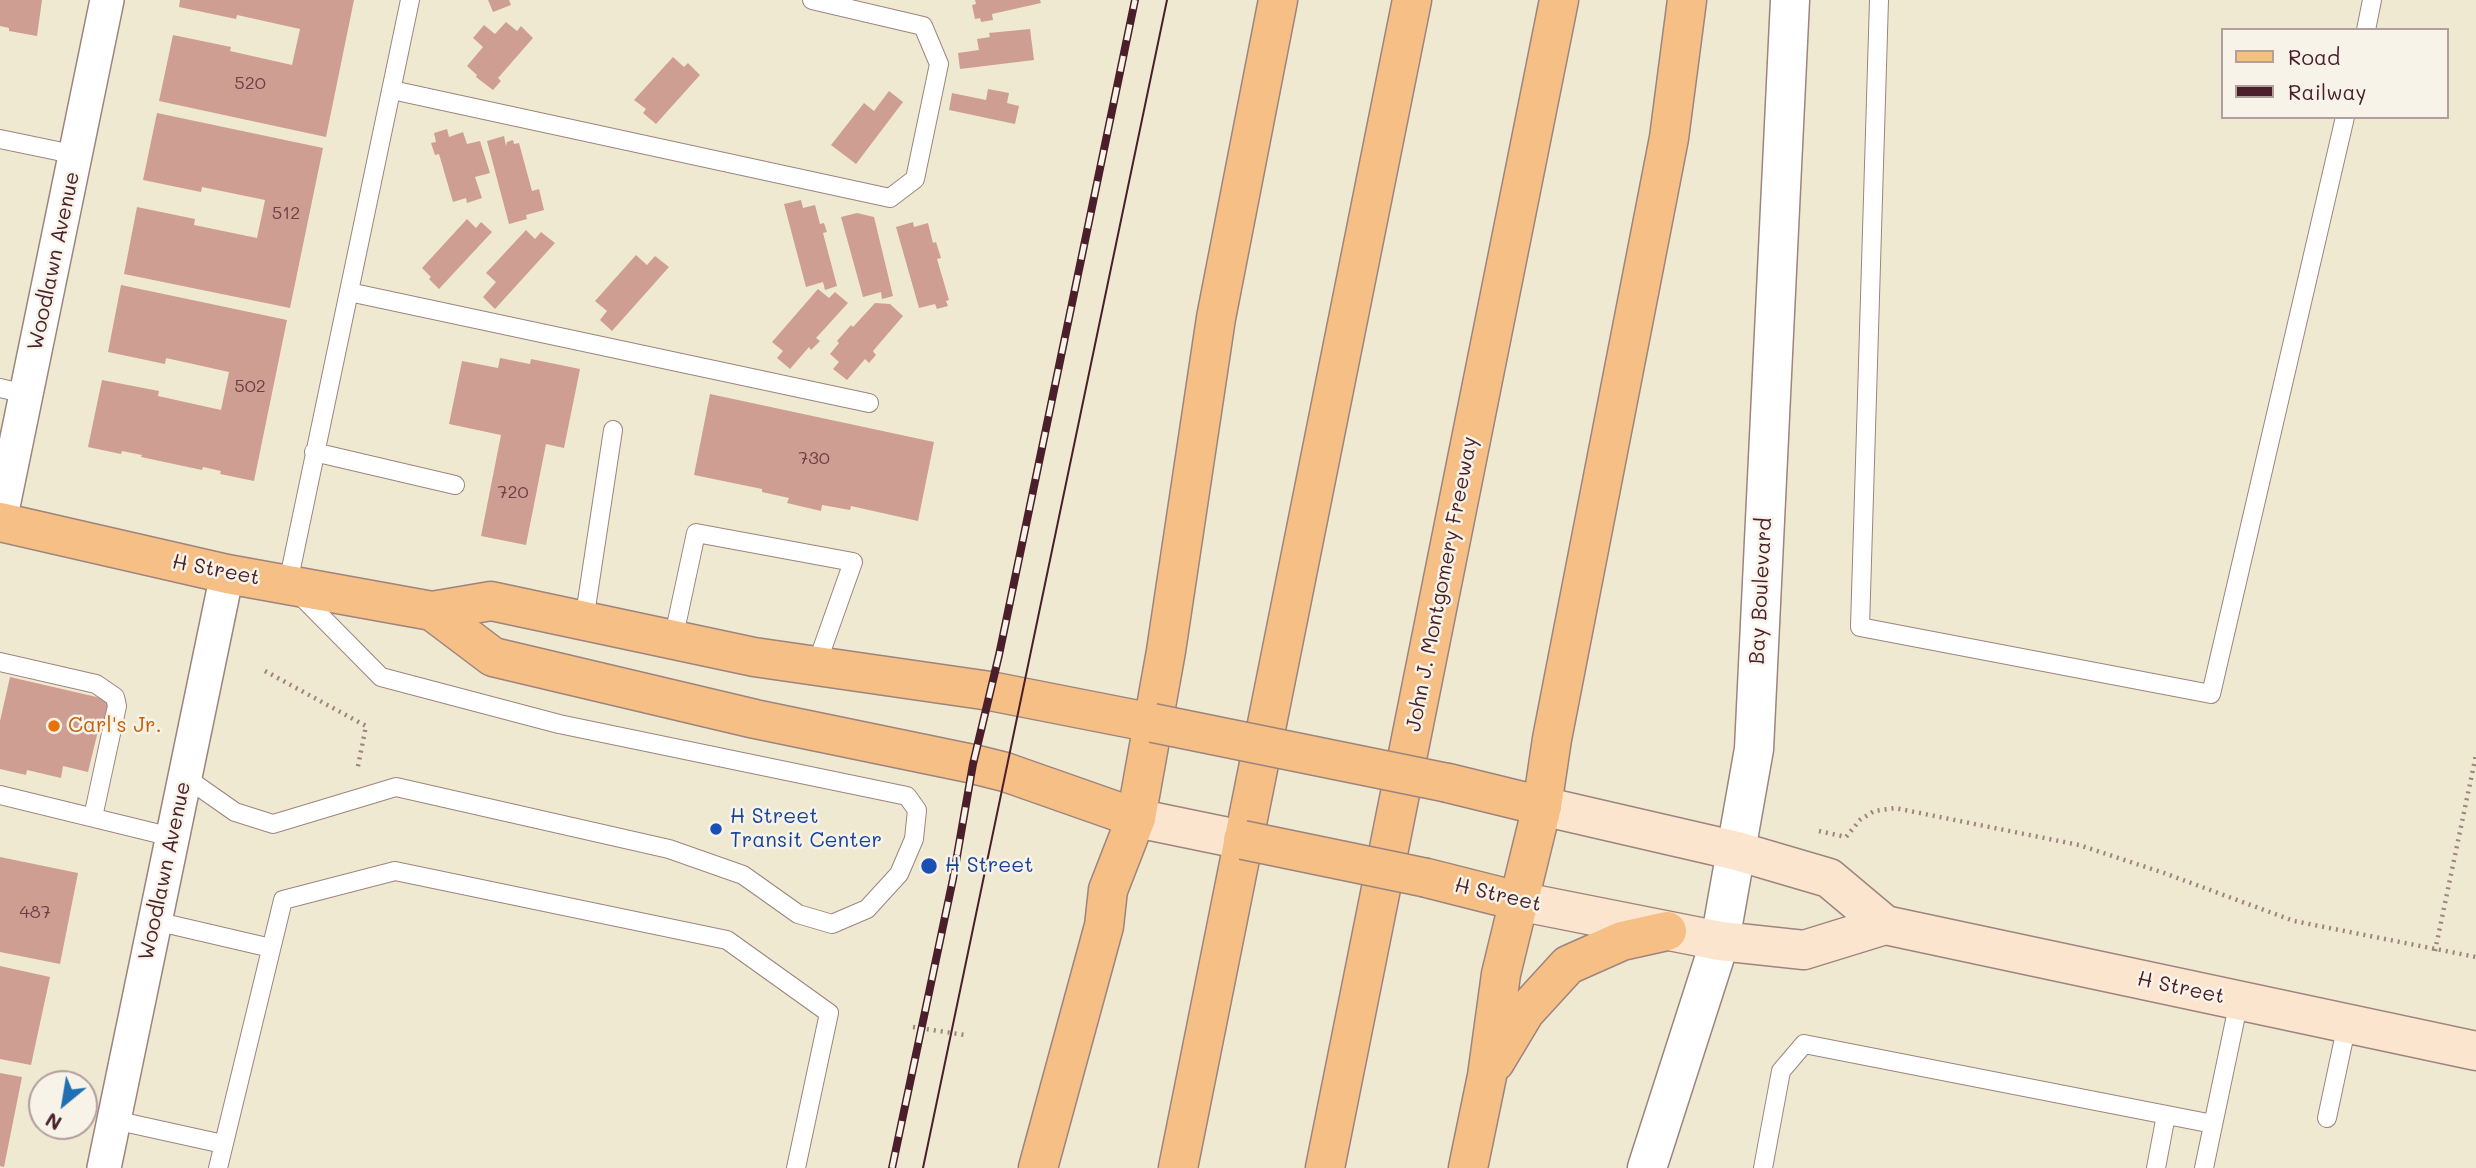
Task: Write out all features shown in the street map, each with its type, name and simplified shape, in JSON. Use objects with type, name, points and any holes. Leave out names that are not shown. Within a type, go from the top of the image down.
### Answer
[{"type":"main road","points":[[1038,1168],[1104,926],[1108,890],[1139,819],[1216,318],[1278,0]]},
{"type":"main road","points":[[1178,1168],[1412,0]]},
{"type":"main road","name":"John J. Montgomery Freeway","points":[[1325,1168],[1559,0]]},
{"type":"main road","points":[[1468,1168],[1487,1076],[1501,974],[1542,806],[1552,740],[1669,138],[1687,0]]},
{"type":"main road","name":"H Street","points":[[0,521],[227,574],[432,611],[491,601],[754,657],[990,691],[1448,783],[1737,851],[1829,878],[1885,925],[2476,1051]]},
{"type":"main road","name":"H Street","points":[[432,611],[493,657],[755,719],[983,767],[1139,819],[1427,878],[1518,901],[1720,941],[1804,950],[1885,925]]},
{"type":"main road","points":[[1487,1076],[1525,1013],[1569,965],[1622,941],[1667,930]]},
{"type":"street","name":"Woodlawn Avenue","points":[[0,521],[13,391],[77,155],[107,0]]},
{"type":"street","name":"Bay Boulevard","points":[[1647,1168],[1720,941],[1754,749],[1790,0]]},
{"type":"street","name":"Woodlawn Avenue","points":[[104,1168],[227,574]]},
{"type":"lane","points":[[185,778],[235,812],[273,824],[396,787],[669,849],[743,876],[798,914],[832,924],[867,909],[899,874],[914,839],[917,810],[907,796],[559,724],[381,677],[288,583],[410,0]]},
{"type":"lane","points":[[392,90],[890,198],[915,179],[940,64],[923,26],[812,0]]},
{"type":"lane","points":[[1879,0],[1860,627],[2211,694],[2345,119]]},
{"type":"lane","points":[[2365,28],[2372,0]]},
{"type":"lane","points":[[0,139],[77,155]]},
{"type":"lane","points":[[349,292],[869,403]]},
{"type":"lane","points":[[584,621],[613,430]]},
{"type":"lane","points":[[314,452],[455,485]]},
{"type":"lane","points":[[673,640],[696,533],[853,562],[816,666]]},
{"type":"lane","points":[[0,662],[96,684],[115,697],[117,706],[93,817]]},
{"type":"lane","points":[[0,794],[172,837]]},
{"type":"lane","points":[[218,1168],[283,900],[395,871],[727,940],[829,1013],[796,1168]]},
{"type":"lane","points":[[155,921],[271,948]]},
{"type":"lane","points":[[2204,1168],[2239,1001]]},
{"type":"lane","points":[[2327,1118],[2347,1024]]},
{"type":"lane","points":[[1763,1168],[1781,1071],[1804,1044],[2213,1124]]},
{"type":"lane","points":[[2156,1168],[2166,1115]]},
{"type":"lane","points":[[114,1120],[223,1144]]},
{"type":"path","points":[[265,671],[366,726],[352,799]]},
{"type":"path","points":[[2435,951],[2476,755]]},
{"type":"path","points":[[1846,837],[1860,820],[1874,811],[1895,808],[2079,845],[2294,921],[2476,957]]},
{"type":"path","points":[[913,1027],[965,1035]]},
{"type":"building","points":[[0,0],[42,0],[37,36],[9,31],[9,28],[0,26]]},
{"type":"building","points":[[180,0],[354,0],[326,137],[159,101],[173,35],[231,47],[230,51],[292,65],[300,29],[237,15],[236,19],[179,7]]},
{"type":"building","points":[[488,0],[509,0],[511,5],[493,12]]},
{"type":"building","points":[[975,0],[1040,0],[1041,3],[992,14],[993,20],[981,22],[980,18],[975,19],[972,5],[976,4]]},
{"type":"building","points":[[506,22],[517,31],[521,26],[533,38],[498,78],[501,81],[493,90],[467,66],[483,47],[473,38],[484,25],[495,34]]},
{"type":"building","points":[[1030,29],[1034,60],[960,69],[958,53],[979,50],[977,39],[990,37],[989,33]]},
{"type":"building","points":[[673,57],[684,67],[688,63],[700,75],[656,124],[643,113],[646,109],[634,100]]},
{"type":"building","points":[[988,89],[1009,93],[1007,103],[1019,106],[1015,124],[949,110],[952,93],[986,100]]},
{"type":"building","points":[[889,91],[903,102],[856,164],[831,145],[864,103],[874,111]]},
{"type":"building","points":[[157,113],[323,148],[290,308],[124,274],[137,207],[195,219],[194,225],[257,238],[265,200],[202,187],[201,192],[143,180]]},
{"type":"building","points":[[447,129],[449,137],[463,132],[467,144],[480,141],[490,173],[475,177],[482,198],[467,203],[466,198],[453,202],[439,154],[435,155],[431,143],[436,142],[434,133]]},
{"type":"building","points":[[504,136],[506,146],[507,142],[513,140],[514,144],[519,143],[532,191],[539,189],[544,210],[509,224],[487,141]]},
{"type":"building","points":[[801,200],[803,208],[815,205],[820,224],[824,223],[827,232],[823,233],[837,286],[825,290],[823,282],[806,287],[784,204]]},
{"type":"building","points":[[857,213],[874,217],[893,296],[882,299],[881,292],[863,297],[841,217]]},
{"type":"building","points":[[467,219],[476,228],[481,222],[492,232],[439,289],[422,268]]},
{"type":"building","points":[[913,222],[914,227],[928,223],[933,243],[936,242],[941,258],[937,259],[949,300],[946,301],[948,306],[937,309],[935,304],[919,308],[896,227]]},
{"type":"building","points":[[526,230],[535,239],[541,232],[555,243],[495,309],[483,297],[496,282],[486,273]]},
{"type":"building","points":[[636,255],[647,265],[655,256],[669,267],[612,331],[600,320],[607,311],[595,301]]},
{"type":"building","points":[[121,285],[287,320],[254,481],[220,474],[221,471],[203,467],[202,470],[141,457],[142,455],[88,447],[102,380],[159,391],[158,396],[221,410],[229,372],[166,358],[165,364],[108,352]]},
{"type":"building","points":[[818,289],[829,298],[835,292],[848,303],[816,338],[820,341],[811,350],[809,347],[790,369],[777,358],[783,351],[772,342]]},
{"type":"building","points":[[875,303],[890,304],[903,316],[873,351],[876,355],[869,363],[865,359],[847,380],[833,369],[839,362],[830,354],[851,325],[853,327]]},
{"type":"building","points":[[500,358],[530,364],[531,359],[580,369],[564,448],[546,444],[526,545],[481,536],[501,435],[449,424],[462,361],[498,368]]},
{"type":"building","points":[[710,394],[934,442],[918,521],[851,506],[850,510],[822,505],[821,511],[787,503],[789,498],[762,492],[762,489],[694,475]]},
{"type":"building","name":"Carl's Jr.","points":[[10,677],[114,701],[107,733],[98,731],[88,772],[63,766],[61,778],[27,770],[26,775],[0,769],[0,721]]},
{"type":"building","points":[[0,857],[78,873],[60,964],[0,952]]},
{"type":"building","points":[[0,966],[50,977],[31,1065],[0,1059]]},
{"type":"building","points":[[0,1073],[22,1077],[4,1167],[0,1166]]},
{"type":"tram line","points":[[923,1168],[1167,0]]},
{"type":"railway","points":[[892,1168],[953,879],[973,764],[999,655],[1135,0]]},
{"type":"place","name":"Carl's Jr.","points":[[54,726]]},
{"type":"place","name":"H Street Transit Center","points":[[716,829]]},
{"type":"place","name":"H Street","points":[[929,866]]}]
